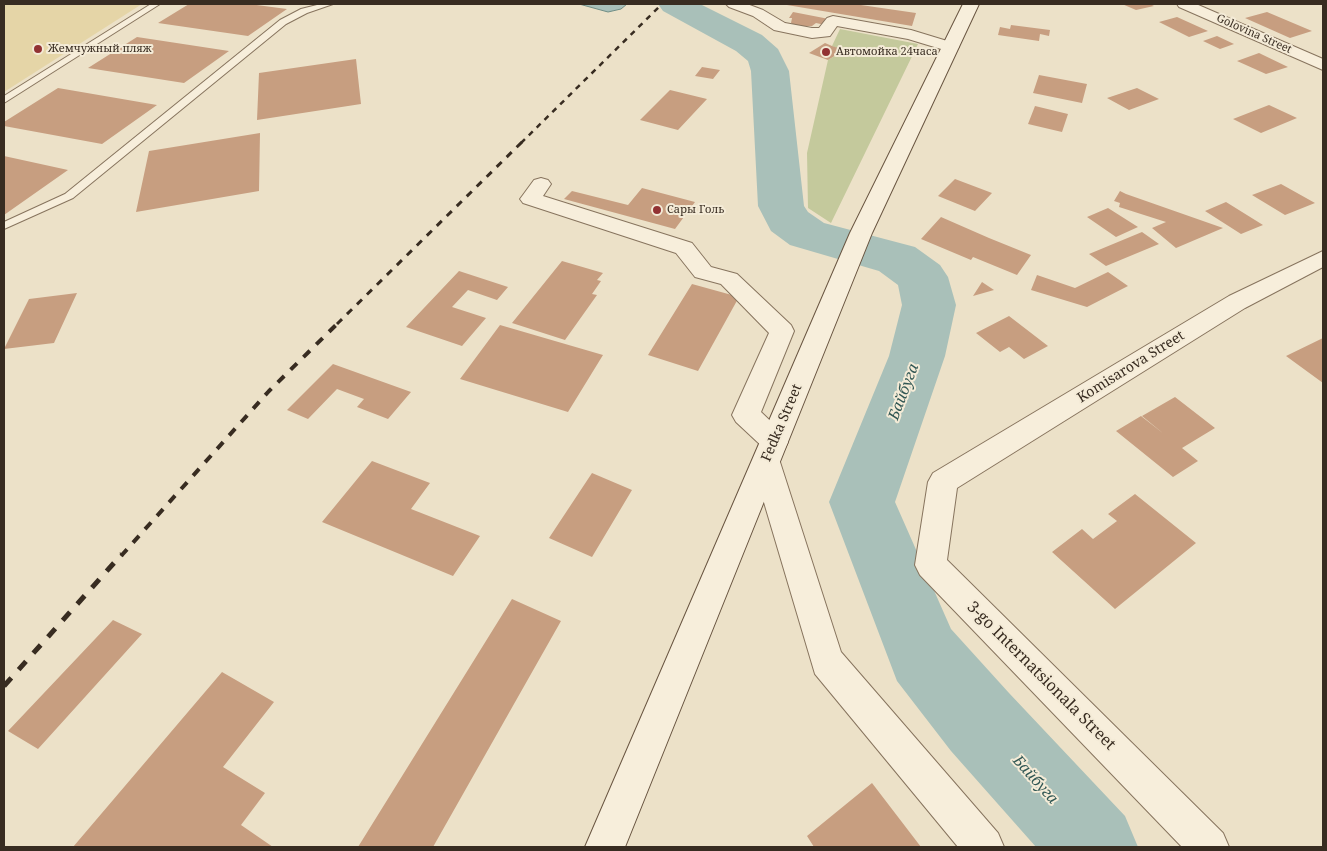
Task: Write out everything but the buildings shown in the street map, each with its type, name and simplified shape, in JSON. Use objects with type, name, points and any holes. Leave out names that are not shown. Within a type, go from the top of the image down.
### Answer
[{"type":"street","points":[[734,4],[758,13],[780,26],[812,33],[824,33],[833,21],[911,35],[952,47]]},
{"type":"street","name":"Fedka Street","points":[[604,847],[861,232],[952,47],[970,4]]},
{"type":"street","name":"Golovina Street","points":[[1184,4],[1323,65]]},
{"type":"street","points":[[541,184],[530,199],[684,248],[703,272],[729,279],[782,330],[746,415],[770,452],[827,662],[984,847]]},
{"type":"street","name":"Komisarova Street","points":[[943,482],[1237,302],[1323,258]]},
{"type":"street","name":"3-go Internatsionala Street","points":[[943,482],[931,565],[1209,847]]},
{"type":"lane","points":[[4,100],[156,4]]},
{"type":"lane","points":[[4,226],[69,196],[284,22],[304,12],[329,4]]},
{"type":"green space","points":[[840,29],[918,44],[831,223],[808,208],[807,153],[828,60],[843,51],[832,46]]},
{"type":"sand","name":"Жемчужный пляж","points":[[5,4],[142,4],[4,92]]},
{"type":"water","points":[[579,4],[627,4],[621,9],[608,12]]},
{"type":"waterway","name":"Байбуга","points":[[675,4],[749,43],[765,57],[770,71],[781,206],[788,221],[807,234],[897,259],[922,277],[929,305],[917,356],[862,502],[924,655],[980,722],[1094,847]]},
{"type":"railway","points":[[521,143],[662,4]]},
{"type":"railway","points":[[337,324],[523,141]]},
{"type":"railway","points":[[121,556],[269,391],[338,323]]},
{"type":"railway","points":[[4,686],[122,554]]},
{"type":"place","name":"Жемчужный пляж","points":[[38,49]]},
{"type":"place","name":"Автомойка 24часа","points":[[826,52]]},
{"type":"place","name":"Сары Голь","points":[[657,210]]}]
